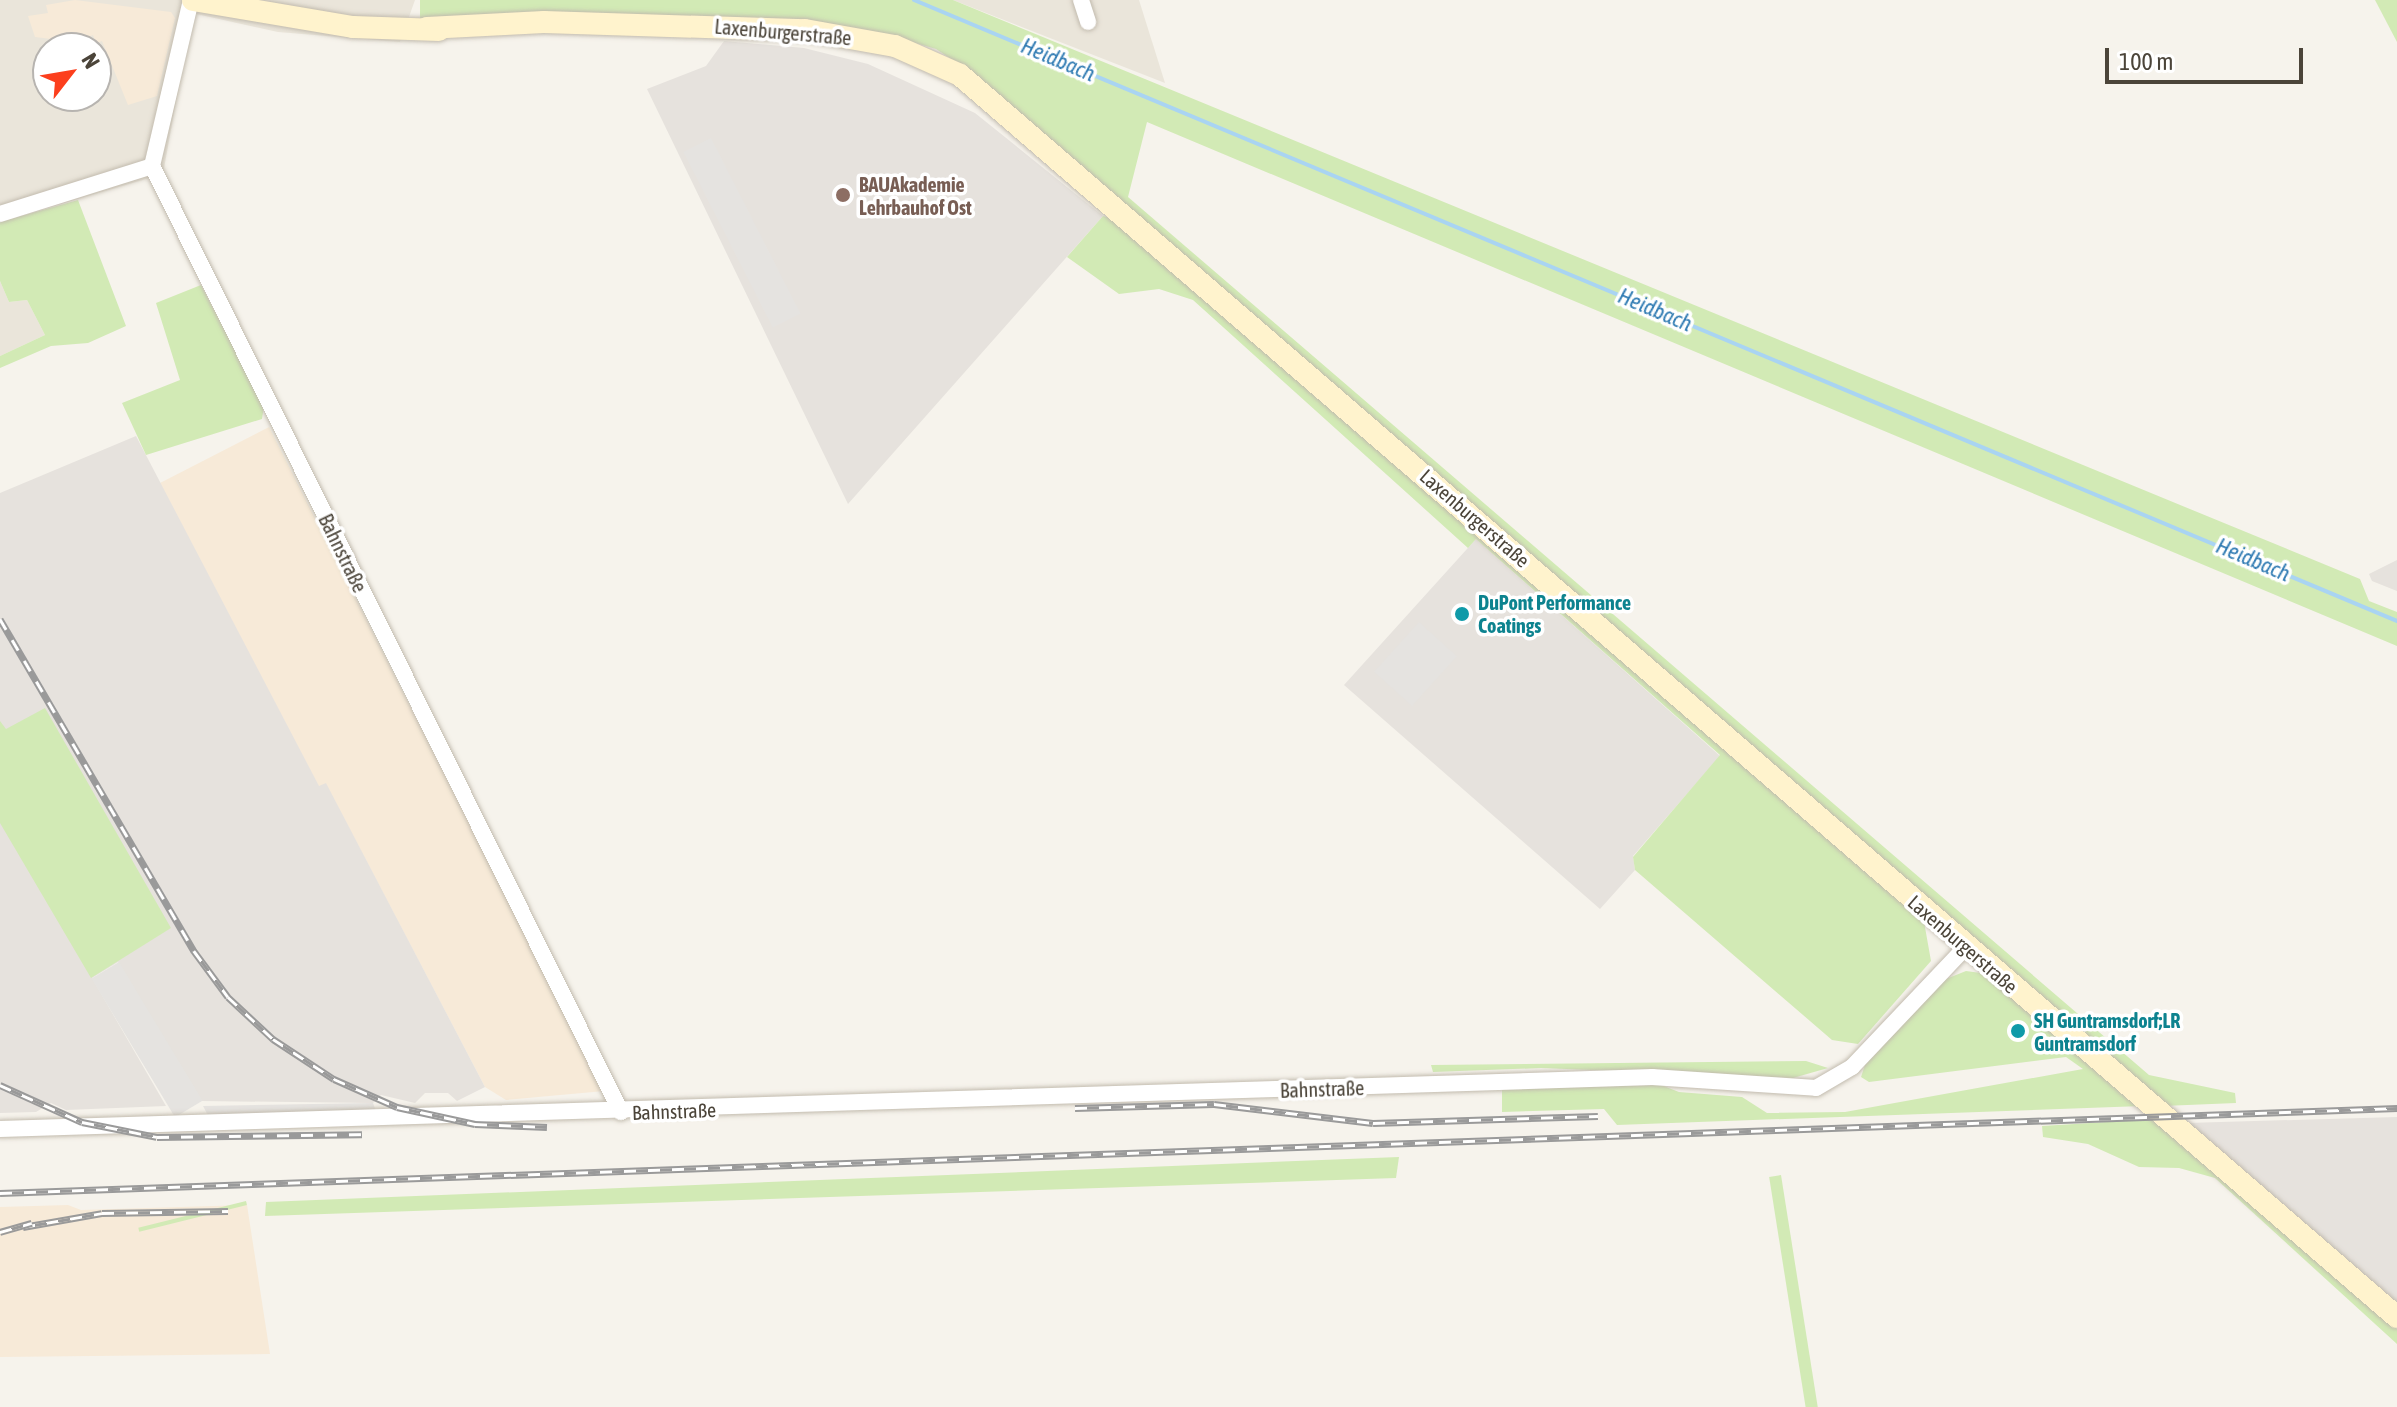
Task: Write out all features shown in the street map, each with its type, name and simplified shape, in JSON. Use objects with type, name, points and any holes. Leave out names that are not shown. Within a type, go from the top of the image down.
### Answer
[{"type":"street","name":"Laxenburgerstraße","points":[[192,0],[339,25],[427,28],[571,25],[805,30],[895,46],[960,75],[2397,1317]]},
{"type":"street","points":[[0,214],[152,166],[192,0]]},
{"type":"street","points":[[1081,0],[1088,22]]},
{"type":"street","name":"Bahnstraße","points":[[152,166],[621,1112]]},
{"type":"street","name":"Bahnstraße","points":[[0,1129],[621,1112],[1652,1077],[1816,1088],[1852,1067],[1966,947]]},
{"type":"shaded area","points":[[0,0],[415,0],[400,42],[278,32],[192,13],[163,174],[0,222]]},
{"type":"shaded area","points":[[75,0],[171,12],[175,18],[157,96],[128,105],[112,66],[112,32],[33,32],[28,16],[48,13],[46,5]]},
{"type":"shaded area","points":[[953,0],[1139,0],[1165,83]]},
{"type":"shaded area","points":[[724,41],[804,48],[868,64],[975,113],[1103,216],[848,504],[647,89],[706,66]]},
{"type":"shaded area","points":[[711,138],[800,314],[773,328],[683,152]]},
{"type":"shaded area","points":[[0,281],[9,302],[27,300],[45,335],[0,356]]},
{"type":"shaded area","points":[[269,427],[604,1091],[506,1100],[485,1087],[326,784],[319,787],[160,483]]},
{"type":"shaded area","points":[[136,436],[319,786],[326,783],[485,1087],[457,1101],[448,1093],[425,1093],[415,1103],[381,1095],[373,1103],[202,1101],[118,962],[92,978],[166,1106],[66,1110],[51,1103],[36,1112],[0,1113],[0,493]]},
{"type":"shaded area","name":"DuPont Performance Coatings","points":[[1476,539],[1720,756],[1633,856],[1635,870],[1600,909],[1344,685]]},
{"type":"shaded area","points":[[2397,560],[2397,591],[2372,581],[2369,574]]},
{"type":"shaded area","points":[[1419,622],[1457,656],[1412,706],[1374,672]]},
{"type":"shaded area","points":[[119,962],[202,1101],[175,1117],[92,978]]},
{"type":"shaded area","points":[[373,1103],[377,1114],[210,1119],[203,1106]]},
{"type":"shaded area","points":[[2397,1117],[2397,1306],[2187,1123]]},
{"type":"shaded area","points":[[68,1205],[81,1210],[247,1205],[270,1354],[0,1357],[0,1207]]},
{"type":"green space","points":[[420,0],[953,0],[2360,579],[2369,601],[2397,612],[2397,646],[1147,122],[1128,197],[2149,1075],[2235,1093],[2236,1103],[2163,1106],[977,76],[936,49],[881,33],[693,17],[420,18]]},
{"type":"green space","points":[[2375,0],[2397,0],[2397,42]]},
{"type":"green space","points":[[78,200],[126,326],[88,343],[51,346],[0,368],[0,356],[45,335],[27,300],[9,302],[0,281],[0,222]]},
{"type":"green space","points":[[1103,216],[1124,222],[1923,916],[1931,961],[1858,1044],[1832,1040],[1635,870],[1633,857],[1720,755],[1476,539],[1468,548],[1193,300],[1159,289],[1119,294],[1067,257]]},
{"type":"green space","points":[[201,285],[264,406],[262,419],[146,455],[122,403],[180,380],[156,303]]},
{"type":"green space","points":[[45,708],[171,928],[91,978],[0,823],[0,721],[6,729]]},
{"type":"green space","points":[[1966,971],[1988,974],[2142,1106],[1617,1125],[1604,1109],[1502,1112],[1502,1089],[1661,1085],[1679,1092],[1742,1097],[1767,1113],[1845,1112],[2083,1069],[2066,1057],[1869,1082],[1861,1077],[1865,1065],[1946,979]]},
{"type":"green space","points":[[1806,1061],[1828,1068],[1793,1078],[1541,1068],[1433,1072],[1431,1065]]},
{"type":"green space","points":[[2155,1119],[2397,1329],[2397,1344],[2215,1178],[2179,1168],[2139,1167],[2088,1144],[2043,1137],[2042,1126]]},
{"type":"green space","points":[[1399,1157],[1396,1178],[265,1216],[266,1202]]},
{"type":"green space","points":[[1781,1175],[1818,1407],[1806,1407],[1769,1177]]},
{"type":"green space","points":[[246,1201],[247,1205],[139,1232],[138,1228]]},
{"type":"waterway","name":"Heidbach","points":[[914,0],[2397,621]]},
{"type":"railway","points":[[0,619],[194,951],[228,997],[273,1039],[334,1079],[397,1107],[475,1124],[547,1127]]},
{"type":"railway","points":[[0,1085],[82,1122],[157,1137],[362,1134]]},
{"type":"railway","points":[[1075,1108],[1214,1104],[1373,1123],[1598,1116]]},
{"type":"railway","points":[[0,1193],[2397,1108]]},
{"type":"railway","points":[[23,1227],[102,1213],[228,1211]]},
{"type":"railway","points":[[0,1232],[32,1223]]},
{"type":"place","name":"BAUAkademie Lehrbauhof Ost","points":[[843,195]]},
{"type":"place","name":"DuPont Performance Coatings","points":[[1462,614]]},
{"type":"place","name":"SH Guntramsdorf;LR Guntramsdorf","points":[[2018,1031]]}]
